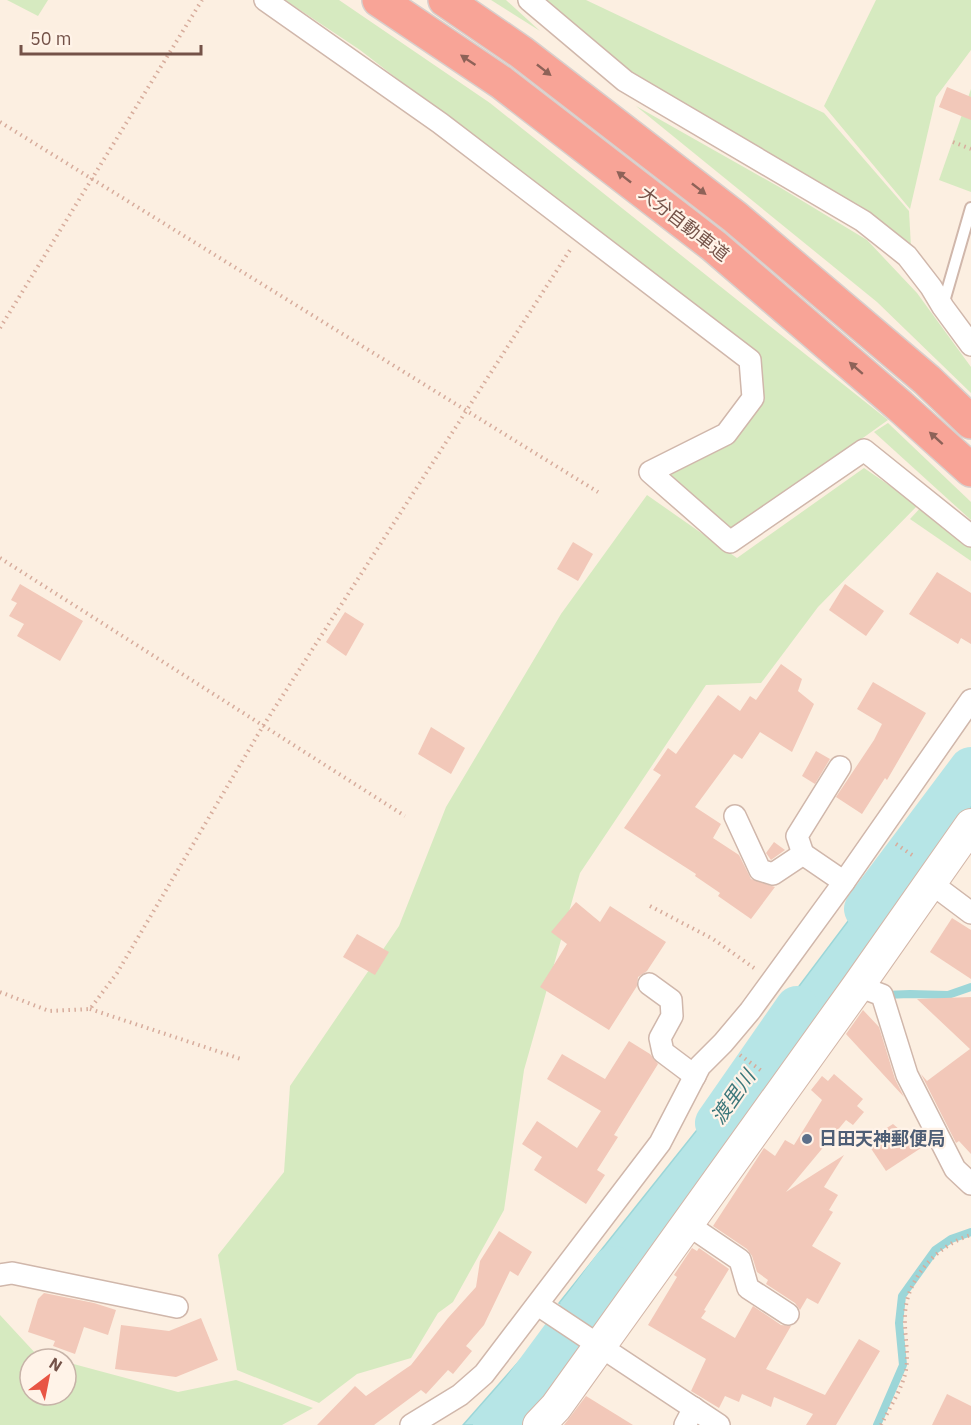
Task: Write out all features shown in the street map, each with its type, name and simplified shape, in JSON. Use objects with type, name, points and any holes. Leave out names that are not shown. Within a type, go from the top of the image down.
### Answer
[{"type":"highway","name":"大分自動車道","points":[[379,0],[501,82],[714,246],[971,470]]},
{"type":"highway","name":"大分自動車道","points":[[445,0],[521,52],[735,217],[927,380],[971,422]]},
{"type":"street","points":[[265,0],[440,123],[583,230],[750,360],[753,398],[726,434],[650,472],[730,542],[864,450],[971,536]]},
{"type":"street","points":[[529,0],[625,81],[863,221],[907,256],[931,286],[943,307],[971,345]]},
{"type":"street","points":[[411,1425],[459,1395],[484,1374],[538,1305],[660,1143],[700,1066],[750,1011],[844,882],[971,700]]},
{"type":"street","points":[[840,767],[797,836],[803,854],[844,882]]},
{"type":"street","points":[[735,816],[760,870],[773,874],[803,854]]},
{"type":"street","points":[[538,1425],[556,1407],[858,986],[924,871],[971,825]]},
{"type":"street","points":[[924,871],[971,913]]},
{"type":"street","points":[[649,984],[670,1000],[672,1016],[660,1038],[663,1052],[695,1076]]},
{"type":"street","points":[[858,986],[882,995],[907,1075],[955,1169],[971,1184]]},
{"type":"street","points":[[687,1224],[741,1260],[748,1288],[788,1314]]},
{"type":"street","points":[[0,1275],[12,1273],[177,1307]]},
{"type":"street","points":[[538,1305],[599,1346],[689,1417],[719,1425]]},
{"type":"lane","points":[[943,307],[971,208]]},
{"type":"path","points":[[0,328],[202,0]]},
{"type":"path","points":[[0,122],[598,492]]},
{"type":"path","points":[[953,142],[971,149]]},
{"type":"path","points":[[90,1009],[117,973],[263,726],[583,230]]},
{"type":"path","points":[[0,558],[405,816]]},
{"type":"path","points":[[890,840],[924,871]]},
{"type":"path","points":[[650,906],[713,939],[771,981]]},
{"type":"path","points":[[0,992],[49,1011],[90,1009],[241,1059]]},
{"type":"path","points":[[733,1050],[767,1075]]},
{"type":"path","points":[[881,1425],[906,1373],[905,1312],[913,1282],[924,1267],[943,1250],[971,1235]]},
{"type":"green space","points":[[7,0],[48,0],[38,16]]},
{"type":"green space","points":[[285,0],[339,0],[490,103],[888,420],[733,531],[670,475],[730,438],[758,357],[360,50]]},
{"type":"green space","points":[[491,0],[506,0],[540,31]]},
{"type":"green space","points":[[543,0],[586,0],[824,113],[909,211],[911,247],[656,94]]},
{"type":"green space","points":[[876,0],[971,0],[971,50],[936,97],[910,209],[824,106]]},
{"type":"green space","points":[[971,89],[971,192],[939,180]]},
{"type":"green space","points":[[636,106],[781,188],[867,240],[917,293],[971,367],[971,393],[877,302]]},
{"type":"green space","points":[[888,423],[971,502],[971,520],[874,432]]},
{"type":"green space","points":[[864,468],[918,505],[818,607],[761,683],[706,685],[580,873],[524,1070],[504,1210],[453,1302],[438,1313],[411,1358],[357,1374],[319,1403],[237,1370],[218,1255],[284,1172],[290,1086],[399,926],[446,807],[561,614],[647,495],[737,558]]},
{"type":"green space","points":[[924,504],[971,542],[971,561],[910,519]]},
{"type":"green space","points":[[0,1315],[30,1347],[18,1347],[18,1407],[78,1407],[78,1365],[178,1392],[236,1380],[313,1408],[282,1425],[0,1425]]},
{"type":"water","points":[[971,751],[971,810],[936,860],[907,839]]},
{"type":"water","points":[[897,856],[926,879],[787,1075],[751,1050]]},
{"type":"water","points":[[744,1071],[773,1089],[598,1330],[559,1303]]},
{"type":"water","points":[[545,1332],[582,1356],[526,1422],[523,1425],[463,1425]]},
{"type":"building","points":[[947,87],[971,97],[971,120],[939,107]]},
{"type":"building","points":[[573,542],[593,554],[578,581],[557,569]]},
{"type":"building","points":[[937,572],[971,593],[971,644],[961,638],[958,644],[909,614]]},
{"type":"building","points":[[20,584],[83,621],[60,661],[17,636],[24,624],[9,616],[17,603],[11,600]]},
{"type":"building","points":[[845,584],[884,611],[866,636],[829,610]]},
{"type":"building","points":[[345,612],[364,624],[346,656],[326,642]]},
{"type":"building","points":[[781,664],[802,679],[798,691],[814,704],[792,752],[760,732],[742,759],[734,754],[695,807],[721,824],[713,838],[739,855],[751,879],[775,887],[751,919],[718,896],[720,893],[695,876],[696,874],[624,828],[661,775],[653,770],[668,748],[676,754],[718,695],[740,711],[750,696],[756,700]]},
{"type":"building","points":[[873,682],[926,713],[887,780],[885,778],[862,814],[836,797],[882,724],[857,709]]},
{"type":"building","points":[[431,727],[465,748],[451,774],[418,754]]},
{"type":"building","points":[[816,751],[830,759],[815,784],[802,776]]},
{"type":"building","points":[[774,842],[785,850],[771,860],[766,853]]},
{"type":"building","points":[[576,902],[600,922],[610,906],[666,942],[647,971],[638,977],[637,986],[609,1030],[540,987],[567,944],[551,932]]},
{"type":"building","points":[[952,918],[971,930],[971,979],[930,952]]},
{"type":"building","points":[[357,934],[389,952],[375,975],[343,957]]},
{"type":"building","points":[[971,997],[971,1154],[959,1141],[956,1143],[921,1074],[927,1081],[970,1049],[917,999]]},
{"type":"building","points":[[863,1010],[879,1027],[895,1079],[904,1097],[846,1034]]},
{"type":"building","points":[[629,1041],[650,1054],[658,1064],[614,1135],[618,1137],[597,1170],[605,1175],[586,1204],[534,1170],[542,1157],[522,1144],[537,1121],[577,1148],[601,1111],[547,1079],[562,1054],[605,1079]]},
{"type":"building","points":[[834,1074],[863,1099],[857,1106],[864,1112],[853,1125],[846,1120],[786,1192],[844,1155],[824,1187],[838,1195],[829,1210],[833,1212],[812,1246],[841,1263],[818,1304],[807,1298],[800,1310],[795,1303],[766,1284],[768,1280],[757,1272],[747,1249],[713,1226],[764,1148],[775,1156],[785,1140],[794,1145],[822,1100],[811,1090],[822,1076],[828,1081]]},
{"type":"building","points":[[893,1124],[921,1148],[886,1171],[866,1141]]},
{"type":"building","points":[[499,1231],[532,1252],[518,1276],[510,1271],[484,1325],[466,1346],[472,1351],[453,1374],[448,1370],[426,1394],[421,1390],[374,1425],[317,1425],[355,1386],[366,1396],[411,1365],[476,1287],[480,1261]]},
{"type":"building","points":[[692,1248],[697,1251],[699,1248],[729,1269],[701,1318],[735,1338],[753,1306],[781,1325],[791,1326],[766,1369],[825,1395],[859,1339],[880,1351],[836,1425],[806,1425],[813,1414],[774,1397],[771,1407],[742,1394],[739,1402],[725,1396],[719,1408],[691,1391],[706,1359],[648,1325],[677,1277],[674,1275]]},
{"type":"building","points":[[44,1293],[116,1310],[108,1335],[84,1327],[77,1347],[56,1347],[53,1346],[55,1341],[28,1332],[38,1299]]},
{"type":"building","points":[[201,1318],[218,1360],[176,1377],[115,1369],[121,1325],[169,1331]]},
{"type":"building","points":[[947,1394],[971,1406],[971,1425],[932,1425]]},
{"type":"building","points":[[586,1396],[633,1425],[564,1425]]},
{"type":"waterway","name":"渡里川","points":[[866,909],[971,769]]},
{"type":"waterway","points":[[884,995],[948,995],[971,987]]},
{"type":"waterway","name":"渡里川","points":[[717,1123],[797,1008]]},
{"type":"waterway","points":[[877,1425],[903,1365],[899,1323],[902,1296],[935,1250],[951,1239],[971,1232]]},
{"type":"waterway","name":"渡里川","points":[[495,1425],[510,1409],[614,1268]]},
{"type":"place","name":"日田天神郵便局","points":[[807,1139]]}]
